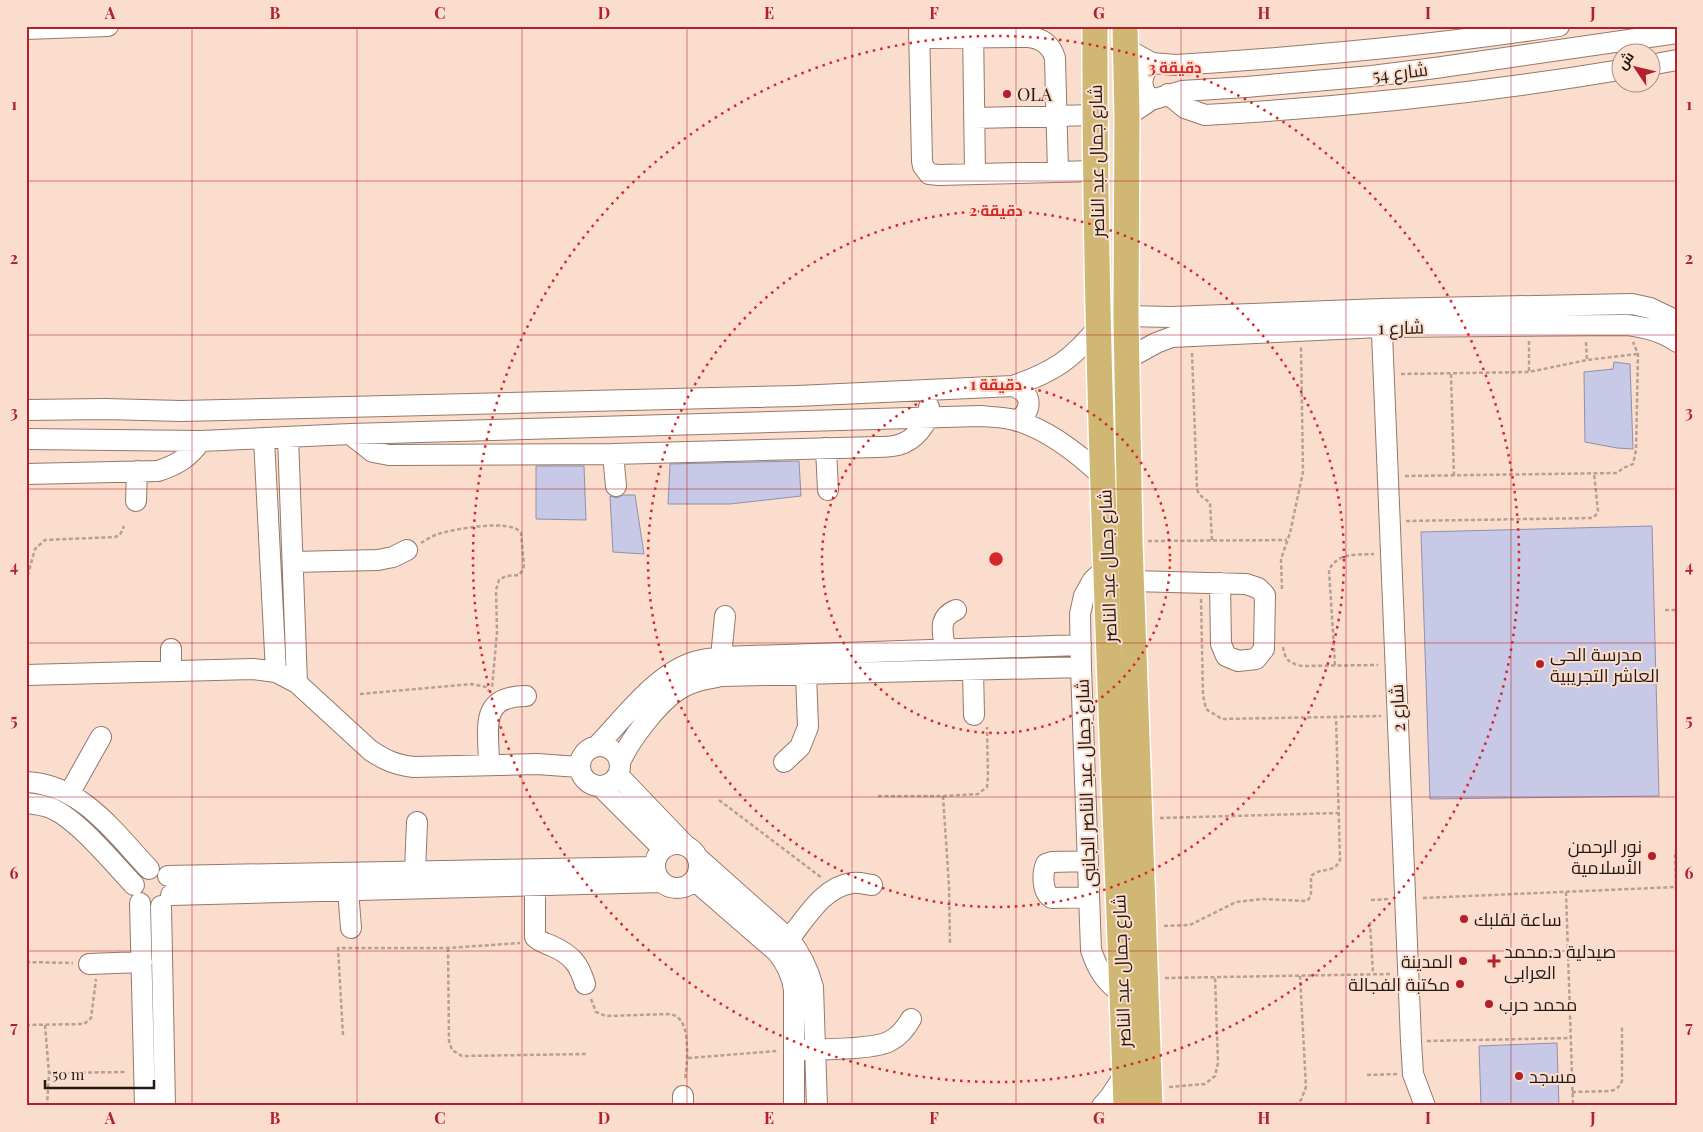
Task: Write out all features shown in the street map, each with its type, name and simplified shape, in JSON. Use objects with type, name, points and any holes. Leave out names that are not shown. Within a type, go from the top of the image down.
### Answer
[{"type":"main road","name":"شارع جمال عبد الناصر","points":[[1095,26],[1098,326],[1126,1106]]},
{"type":"main road","name":"شارع جمال عبد الناصر","points":[[1125,37],[1127,116],[1126,316],[1130,542],[1150,1097]]},
{"type":"street","points":[[26,29],[108,26]]},
{"type":"street","name":"شارع 54","points":[[1125,37],[1152,63],[1176,65],[1329,54],[1424,44],[1559,26]]},
{"type":"street","points":[[1058,172],[1055,58],[1045,42],[1034,37],[974,32],[919,32],[923,166],[929,174],[934,175],[1058,172],[1096,170]]},
{"type":"street","points":[[974,32],[975,174]]},
{"type":"street","name":"شارع 54","points":[[1127,116],[1159,97],[1182,91],[1309,82],[1417,70],[1677,32]]},
{"type":"street","points":[[1660,63],[1677,60]]},
{"type":"street","points":[[1152,63],[1147,68],[1142,82],[1146,95],[1159,97],[1205,115],[1338,106],[1418,98],[1490,90],[1610,72]]},
{"type":"street","points":[[974,118],[1095,115]]},
{"type":"street","name":"شارع 1","points":[[1127,359],[1156,343],[1172,337],[1300,331],[1381,318],[1632,304],[1650,308],[1677,321]]},
{"type":"street","name":"شارع 1","points":[[1126,316],[1171,318],[1381,318],[1529,326],[1627,324],[1647,327],[1668,335],[1677,342]]},
{"type":"street","name":"شارع 2","points":[[1381,318],[1411,1041],[1413,1074],[1424,1106]]},
{"type":"street","points":[[26,410],[104,409],[181,411],[797,396],[1013,386],[1038,377],[1062,364],[1082,347],[1098,326]]},
{"type":"street","points":[[1013,386],[1022,389],[1028,397],[1029,406],[1024,415],[1017,421]]},
{"type":"street","points":[[350,434],[373,452],[389,455],[613,454],[898,445],[917,435],[929,417],[928,390]]},
{"type":"street","points":[[797,396],[798,422]]},
{"type":"street","points":[[26,440],[202,441],[350,434],[980,416],[1001,417],[1017,421],[1063,443],[1103,477]]},
{"type":"street","points":[[288,437],[297,683]]},
{"type":"street","points":[[264,439],[276,672]]},
{"type":"street","points":[[26,474],[158,471],[175,465],[190,455],[202,441]]},
{"type":"street","points":[[826,448],[828,490]]},
{"type":"street","points":[[613,454],[616,486]]},
{"type":"street","points":[[136,471],[136,502]]},
{"type":"street","points":[[270,553],[292,556],[378,560],[393,557],[407,550]]},
{"type":"street","name":"شارع جمال عبد الناصر الجانبى","points":[[1106,568],[1093,580],[1084,596],[1080,614],[1091,950],[1102,976],[1123,995]]},
{"type":"street","points":[[1132,581],[1210,583]]},
{"type":"street","points":[[945,649],[943,621],[948,614],[956,610]]},
{"type":"street","points":[[721,657],[725,616]]},
{"type":"street","points":[[1081,644],[721,657],[694,662],[668,675],[647,693],[598,745],[586,750],[579,767],[586,781],[592,785],[607,785],[619,769],[631,741],[660,706],[677,690],[698,680],[722,676],[1081,668]]},
{"type":"street","points":[[171,649],[171,671]]},
{"type":"street","points":[[886,651],[886,672]]},
{"type":"street","points":[[26,675],[253,669],[276,672],[297,683],[350,732],[383,759],[398,765],[414,767],[544,764],[579,767]]},
{"type":"street","points":[[973,670],[974,715]]},
{"type":"street","points":[[784,762],[800,747],[808,727],[806,674]]},
{"type":"street","points":[[489,765],[488,715],[504,699],[511,696],[526,696]]},
{"type":"street","points":[[69,794],[101,737]]},
{"type":"street","points":[[598,745],[606,746],[618,755],[619,769],[691,851],[789,939],[800,953],[809,970],[813,987],[818,1106]]},
{"type":"street","points":[[26,782],[51,787],[79,799],[149,869],[163,872],[167,892],[164,1023],[165,1106]]},
{"type":"street","points":[[600,786],[664,849]]},
{"type":"street","points":[[26,803],[52,808],[66,816],[147,907],[154,908],[167,892],[415,872],[658,874]]},
{"type":"street","points":[[415,872],[417,822]]},
{"type":"street","points":[[674,844],[691,851],[699,869],[694,880],[688,885],[674,888],[668,886],[658,874],[659,854],[674,844]]},
{"type":"street","points":[[1088,861],[1052,862],[1046,864],[1044,869],[1045,892],[1052,898],[1089,897]]},
{"type":"street","points":[[145,1106],[142,962],[137,894],[139,875],[149,869]]},
{"type":"street","points":[[167,892],[536,886],[658,874]]},
{"type":"street","points":[[694,880],[777,952],[786,963],[792,976],[794,990],[794,1106]]},
{"type":"street","points":[[789,939],[821,899],[835,888],[853,883],[872,884]]},
{"type":"street","points":[[536,886],[535,936],[539,942],[568,954],[580,967],[585,984]]},
{"type":"street","points":[[348,890],[351,928]]},
{"type":"street","points":[[93,972],[142,962]]},
{"type":"street","points":[[794,1050],[875,1046],[890,1042],[902,1032],[911,1019]]},
{"type":"street","points":[[143,1024],[164,1023]]},
{"type":"street","points":[[1102,1106],[1125,1074]]},
{"type":"path","points":[[1387,476],[1617,473],[1633,464],[1636,450],[1638,354],[1627,324]]},
{"type":"path","points":[[1529,326],[1529,372]]},
{"type":"path","points":[[1282,598],[1281,559],[1303,472],[1300,331]]},
{"type":"path","points":[[1192,336],[1197,489],[1198,494],[1210,503],[1212,541]]},
{"type":"path","points":[[1383,375],[1529,372],[1587,360],[1638,354]]},
{"type":"path","points":[[1451,374],[1454,476]]},
{"type":"path","points":[[1389,522],[1592,518],[1598,511],[1594,473]]},
{"type":"path","points":[[360,694],[472,684],[486,688],[491,694],[497,632],[496,590],[499,580],[506,576],[519,575],[522,571],[524,566],[521,533],[518,529],[512,527],[484,525],[438,534],[407,550]]},
{"type":"path","points":[[26,582],[35,549],[45,540],[115,537],[120,535],[124,526]]},
{"type":"path","points":[[1130,542],[1287,540]]},
{"type":"path","points":[[1335,666],[1329,570],[1332,563],[1344,555],[1390,553]]},
{"type":"path","points":[[1210,583],[1203,695],[1206,708],[1222,719],[1397,716]]},
{"type":"path","points":[[1665,610],[1677,610]]},
{"type":"path","points":[[1283,647],[1284,658],[1291,664],[1302,666],[1395,664]]},
{"type":"path","points":[[878,796],[978,794],[987,787],[987,723],[985,721],[975,722],[974,715]]},
{"type":"path","points":[[1145,928],[1190,925],[1236,902],[1262,899],[1307,901],[1311,896],[1311,876],[1316,871],[1337,867],[1340,860],[1336,717]]},
{"type":"path","points":[[943,796],[949,886],[950,944]]},
{"type":"path","points":[[719,800],[835,888]]},
{"type":"path","points":[[1141,819],[1338,813]]},
{"type":"path","points":[[1677,848],[1675,854],[1677,920]]},
{"type":"path","points":[[1371,900],[1676,887]]},
{"type":"path","points":[[1566,892],[1573,1106]]},
{"type":"path","points":[[1370,922],[1373,974]]},
{"type":"path","points":[[343,1035],[338,948],[448,948],[539,942]]},
{"type":"path","points":[[448,948],[449,1041],[452,1050],[462,1056],[587,1054]]},
{"type":"path","points":[[26,962],[93,972],[91,1018],[84,1024],[26,1025]]},
{"type":"path","points":[[1146,978],[1408,974]]},
{"type":"path","points":[[1296,1106],[1306,1088],[1300,976]]},
{"type":"path","points":[[1150,1097],[1205,1084],[1215,1076],[1218,1063],[1215,977]]},
{"type":"path","points":[[585,984],[596,1012],[606,1016],[670,1014],[677,1016],[682,1021],[685,1029],[688,1058],[683,1101]]},
{"type":"path","points":[[45,1025],[48,1073],[47,1106]]},
{"type":"path","points":[[1572,1092],[1610,1092],[1620,1086],[1622,1081],[1622,1026]]},
{"type":"path","points":[[1411,1041],[1571,1038]]},
{"type":"path","points":[[688,1058],[794,1050]]},
{"type":"path","points":[[48,1073],[144,1072]]},
{"type":"path","points":[[1367,1075],[1413,1074]]},
{"type":"building","points":[[1614,362],[1630,364],[1633,449],[1585,442],[1584,372],[1613,369]]},
{"type":"building","points":[[799,461],[801,496],[730,504],[668,504],[670,464]]},
{"type":"building","points":[[536,466],[584,466],[586,520],[536,519]]},
{"type":"building","points":[[623,495],[635,495],[644,554],[613,552],[610,496],[617,498]]},
{"type":"building","name":"مدرسة الحى العاشر التجريبية","points":[[1652,526],[1659,796],[1430,799],[1421,532]]},
{"type":"building","name":"مسجد","points":[[1557,1043],[1559,1106],[1481,1106],[1479,1046]]},
{"type":"place","name":"OLA","points":[[1007,94]]},
{"type":"place","name":"مدرسة الحى العاشر التجريبية","points":[[1540,664]]},
{"type":"place","name":"نور الرحمن الأسلامية","points":[[1652,856]]},
{"type":"place","name":"ساعة لقلبك","points":[[1464,919]]},
{"type":"place","name":"المدينة","points":[[1463,961]]},
{"type":"place","name":"صيدلية د.محمد العرابى","points":[[1494,961]]},
{"type":"place","name":"مكتبة الفجالة","points":[[1460,984]]},
{"type":"place","name":"محمد حرب","points":[[1489,1004]]},
{"type":"place","name":"مسجد","points":[[1519,1076]]}]
